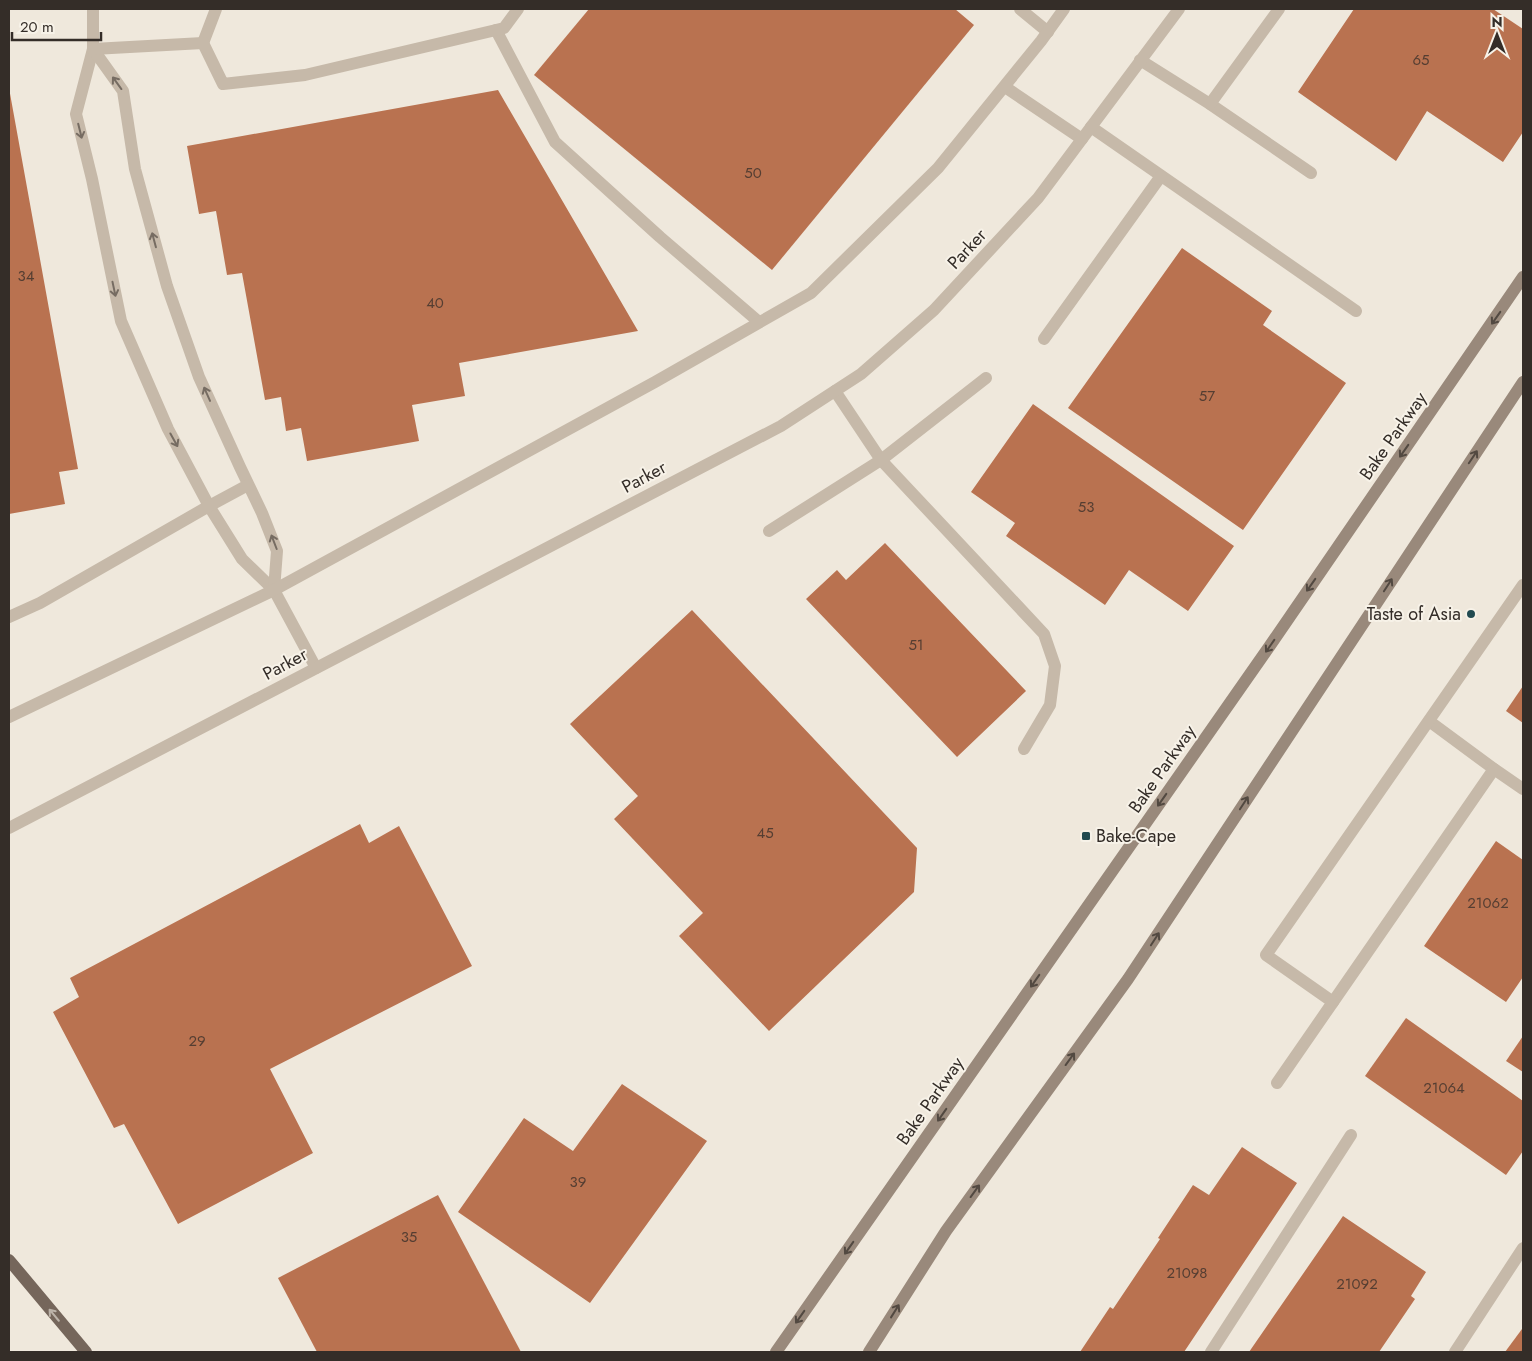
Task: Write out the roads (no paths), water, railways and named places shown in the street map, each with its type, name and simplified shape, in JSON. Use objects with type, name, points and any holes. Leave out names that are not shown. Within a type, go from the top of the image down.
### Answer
[{"type":"main road","name":"Bake Parkway","points":[[776,1352],[1264,655],[1523,277]]},
{"type":"main road","points":[[869,1352],[946,1231],[1128,979],[1523,382]]},
{"type":"main road","points":[[9,1260],[86,1352]]},
{"type":"street","points":[[93,9],[93,49],[76,114],[92,179],[121,321],[168,428],[208,506],[242,559],[274,590],[316,668]]},
{"type":"street","points":[[216,9],[203,42],[223,84],[305,76],[504,28],[514,11]]},
{"type":"street","points":[[1020,9],[1048,32]]},
{"type":"street","points":[[9,717],[274,590],[655,382],[811,293],[938,168],[1005,87],[1064,9]]},
{"type":"street","name":"Parker","points":[[9,828],[781,426],[861,374],[934,310],[1038,198],[1179,9]]},
{"type":"street","points":[[1210,104],[1279,9]]},
{"type":"street","points":[[496,30],[555,142],[660,237],[759,322]]},
{"type":"street","points":[[93,49],[203,42]]},
{"type":"street","points":[[93,49],[123,91],[135,169],[167,286],[199,377],[262,513],[277,552],[274,590]]},
{"type":"street","points":[[1140,60],[1210,104],[1311,173]]},
{"type":"street","points":[[1005,87],[1082,139]]},
{"type":"street","points":[[1091,127],[1356,310]]},
{"type":"street","points":[[1044,338],[1161,176]]},
{"type":"street","points":[[769,531],[880,460],[986,378]]},
{"type":"street","points":[[835,391],[880,460],[1044,634],[1055,666],[1050,705],[1024,749]]},
{"type":"street","points":[[9,617],[40,603],[248,485]]},
{"type":"street","points":[[1333,1002],[1266,955],[1523,585]]},
{"type":"street","points":[[1429,721],[1523,788]]},
{"type":"street","points":[[1276,1083],[1494,769]]},
{"type":"street","points":[[1211,1352],[1350,1135]]},
{"type":"street","points":[[1455,1352],[1523,1248]]},
{"type":"place","name":"Taste of Asia","points":[[1471,614]]},
{"type":"place","name":"Bake-Cape","points":[[1086,836]]}]
